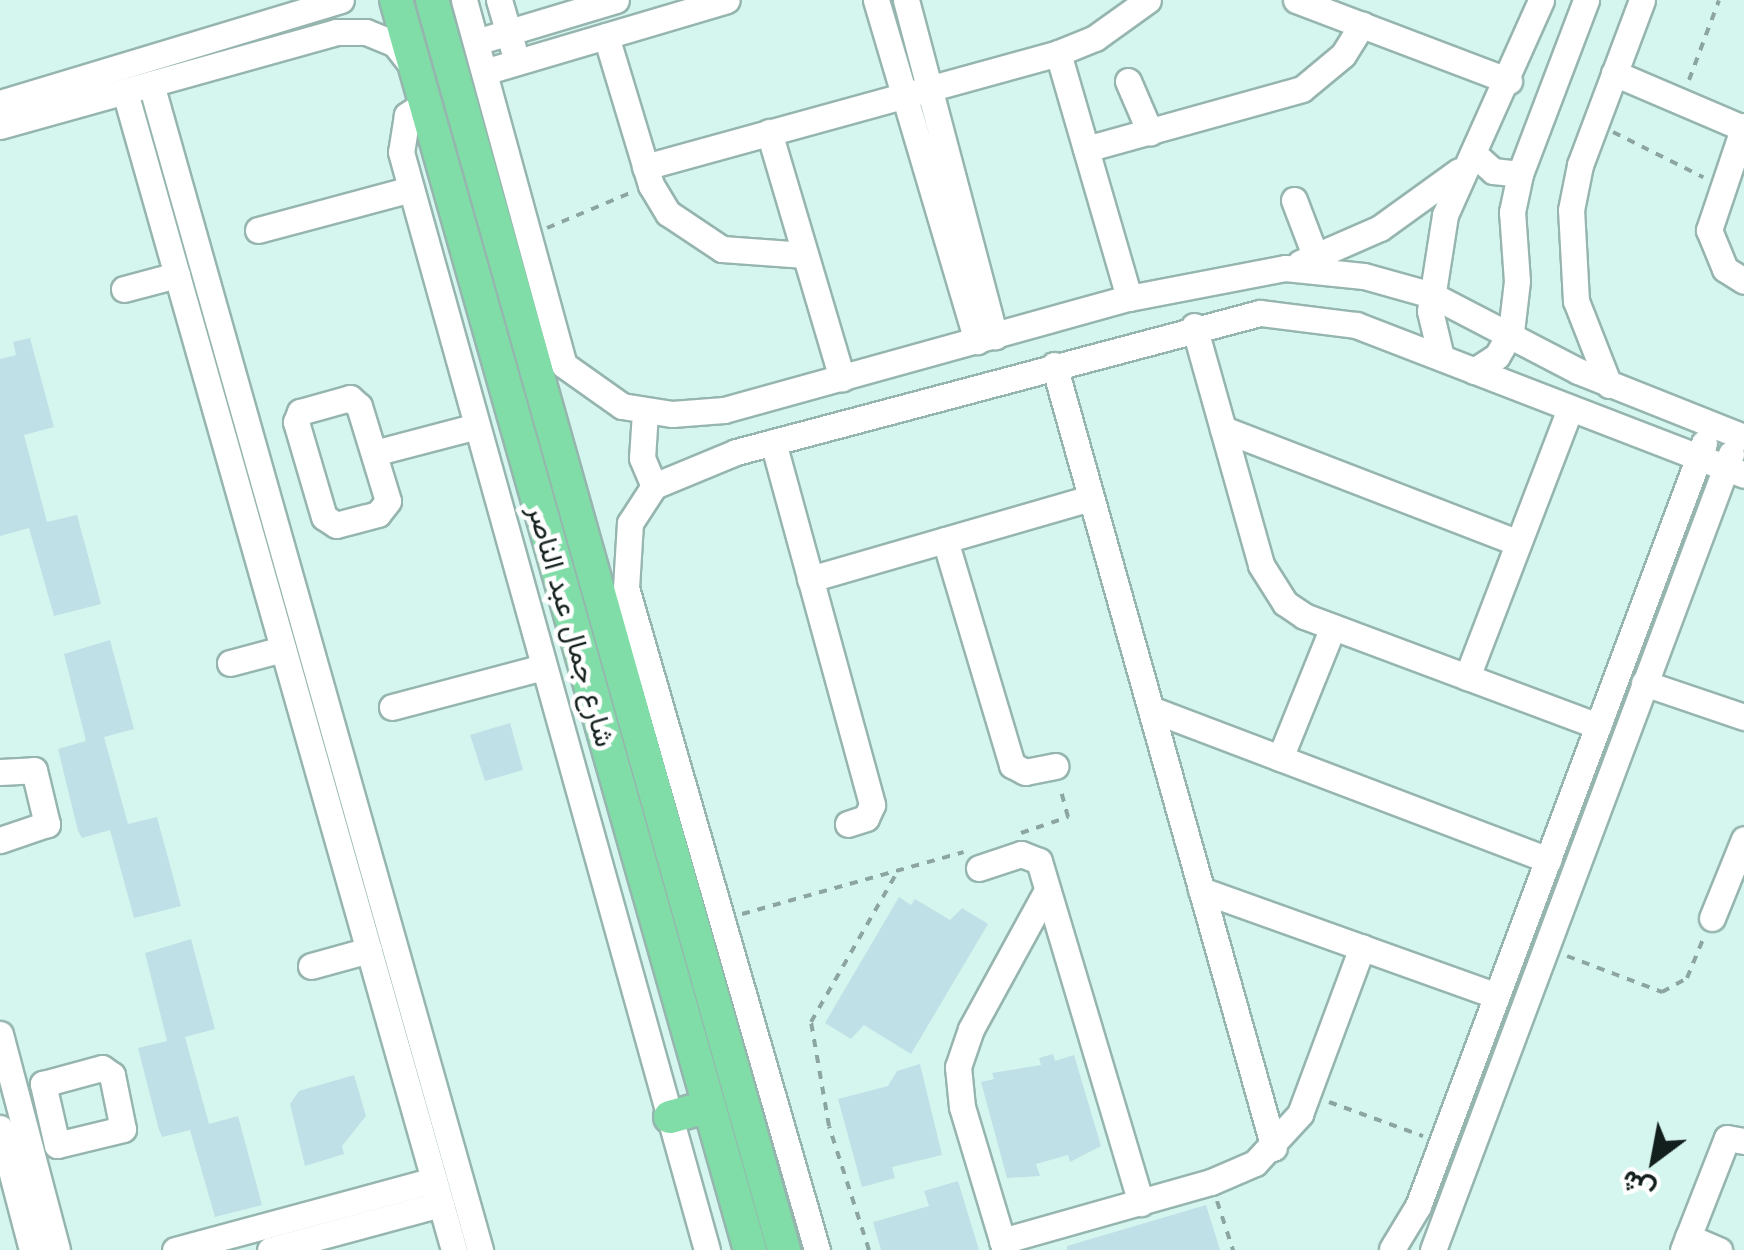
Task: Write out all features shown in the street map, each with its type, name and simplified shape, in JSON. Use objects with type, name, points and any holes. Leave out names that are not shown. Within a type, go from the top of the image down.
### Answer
[{"type":"main road","name":"شارع جمال عبد الناصر","points":[[396,0],[750,1250]]},
{"type":"main road","name":"شارع جمال عبد الناصر","points":[[432,0],[551,370],[613,591],[677,873],[710,924],[784,1250]]},
{"type":"main road","points":[[643,882],[677,873]]},
{"type":"main road","points":[[660,940],[710,924]]},
{"type":"main road","points":[[670,1117],[710,1106]]},
{"type":"street","points":[[0,103],[340,0]]},
{"type":"street","points":[[464,0],[529,236],[551,370],[600,396],[645,412],[724,410],[1129,298],[1285,268],[1316,258],[1396,219],[1470,159]]},
{"type":"street","points":[[499,0],[517,62]]},
{"type":"street","points":[[476,42],[616,0]]},
{"type":"street","points":[[484,72],[727,0]]},
{"type":"street","points":[[876,0],[902,95],[986,338]]},
{"type":"street","points":[[906,0],[931,87],[986,338]]},
{"type":"street","points":[[648,176],[769,132],[1058,53],[1096,38],[1148,0]]},
{"type":"street","points":[[1296,0],[1509,82]]},
{"type":"street","points":[[1441,358],[1430,327],[1445,215],[1509,82],[1541,0]]},
{"type":"street","points":[[1474,372],[1497,356],[1510,332],[1517,281],[1512,212],[1520,174],[1586,0]]},
{"type":"street","points":[[1609,385],[1576,300],[1570,256],[1577,180],[1642,0]]},
{"type":"street","points":[[1086,149],[1302,89],[1344,55],[1362,26]]},
{"type":"street","points":[[0,126],[336,32],[366,32],[394,44],[416,70]]},
{"type":"street","points":[[606,36],[648,176],[692,235],[722,249],[805,255]]},
{"type":"street","points":[[1058,53],[1129,298]]},
{"type":"street","points":[[1614,73],[1744,127],[1708,230],[1713,252],[1744,281]]},
{"type":"street","points":[[1128,81],[1150,132]]},
{"type":"street","points":[[151,84],[226,351],[422,1092],[438,1192],[454,1250]]},
{"type":"street","points":[[125,92],[369,950],[480,1250]]},
{"type":"street","points":[[425,103],[407,115],[401,133],[411,189],[707,1250]]},
{"type":"street","points":[[769,132],[842,378]]},
{"type":"street","points":[[1470,159],[1493,170],[1520,174]]},
{"type":"street","points":[[258,230],[411,189]]},
{"type":"street","points":[[1294,200],[1316,258]]},
{"type":"street","points":[[1285,268],[1364,276],[1432,295],[1609,385],[1741,436],[1735,472],[1644,682],[1434,1250]]},
{"type":"street","points":[[124,289],[177,275]]},
{"type":"street","points":[[817,1250],[710,924],[613,591],[624,544],[654,486],[708,461],[773,442],[1194,326],[1260,313],[1324,316],[1735,472]]},
{"type":"street","points":[[1194,326],[1270,586],[1304,616],[1598,726]]},
{"type":"street","points":[[200,357],[226,351]]},
{"type":"street","points":[[1054,365],[1274,1148]]},
{"type":"street","points":[[357,401],[374,454],[386,508],[329,524],[297,416],[357,401]]},
{"type":"street","points":[[1467,677],[1570,408]]},
{"type":"street","points":[[645,412],[642,458],[654,486]]},
{"type":"street","points":[[1391,1250],[1418,1206],[1712,424]]},
{"type":"street","points":[[374,454],[476,426]]},
{"type":"street","points":[[1223,430],[1518,543]]},
{"type":"street","points":[[773,442],[872,805],[866,818],[848,824]]},
{"type":"street","points":[[810,579],[1091,498]]},
{"type":"street","points":[[945,540],[1012,764],[1025,772],[1054,766]]},
{"type":"street","points":[[1280,758],[1333,627]]},
{"type":"street","points":[[230,663],[283,649]]},
{"type":"street","points":[[392,707],[543,667]]},
{"type":"street","points":[[1644,682],[1744,718]]},
{"type":"street","points":[[1150,709],[1548,860]]},
{"type":"street","points":[[0,772],[34,770],[47,824],[0,840]]},
{"type":"street","points":[[1712,918],[1744,839]]},
{"type":"street","points":[[981,857],[1032,854],[1048,890],[1141,1202]]},
{"type":"street","points":[[1048,890],[958,1066],[962,1107],[1003,1246],[1211,1182],[1274,1148],[1308,1095],[1362,948]]},
{"type":"street","points":[[1202,890],[1497,996]]},
{"type":"street","points":[[312,966],[369,950]]},
{"type":"street","points":[[0,1034],[32,1204],[32,1250]]},
{"type":"street","points":[[1719,1250],[1686,1244],[1734,1148]]},
{"type":"street","points":[[175,1250],[438,1192]]},
{"type":"street","points":[[270,1250],[438,1192]]},
{"type":"street","points":[[32,1204],[57,1250]]},
{"type":"street","points":[[1391,1250],[1420,1250]]},
{"type":"path","points":[[1681,102],[1718,0]]},
{"type":"path","points":[[1595,123],[1721,186]]},
{"type":"path","points":[[529,236],[648,176]]},
{"type":"path","points":[[1016,834],[1068,817],[1054,766]]},
{"type":"path","points":[[710,924],[896,874],[981,857]]},
{"type":"path","points":[[869,1250],[830,1126],[811,1022],[896,874]]},
{"type":"path","points":[[1544,947],[1662,992],[1687,978],[1712,918]]},
{"type":"path","points":[[1308,1095],[1442,1143]]},
{"type":"path","points":[[1211,1182],[1232,1250]]},
{"type":"building","points":[[30,338],[54,427],[24,435],[47,522],[77,515],[101,604],[54,616],[29,528],[0,536],[0,359],[16,355],[13,342]]},
{"type":"building","points":[[110,640],[134,729],[104,737],[128,824],[157,817],[181,906],[134,918],[110,830],[82,838],[78,831],[58,749],[86,741],[64,654]]},
{"type":"building","points":[[510,723],[523,770],[485,781],[470,735]]},
{"type":"building","points":[[899,897],[911,905],[915,899],[950,920],[962,908],[988,924],[911,1054],[864,1025],[851,1039],[825,1023]]},
{"type":"building","points":[[191,939],[215,1029],[185,1037],[209,1124],[238,1116],[262,1205],[215,1217],[190,1130],[162,1137],[138,1048],[167,1041],[145,953]]},
{"type":"building","points":[[1053,1054],[1055,1061],[1074,1055],[1101,1146],[1070,1162],[1068,1155],[1036,1164],[1040,1176],[1007,1178],[981,1082],[994,1079],[992,1073],[1041,1065],[1039,1058]]},
{"type":"building","points":[[920,1064],[942,1155],[892,1167],[895,1178],[862,1187],[838,1099],[888,1086],[897,1071]]},
{"type":"building","points":[[354,1075],[366,1116],[342,1146],[344,1154],[305,1166],[290,1104],[299,1091]]},
{"type":"building","points":[[958,1181],[979,1250],[881,1250],[873,1222],[929,1206],[924,1191]]},
{"type":"building","points":[[1206,1205],[1220,1250],[1067,1250],[1067,1246]]}]
